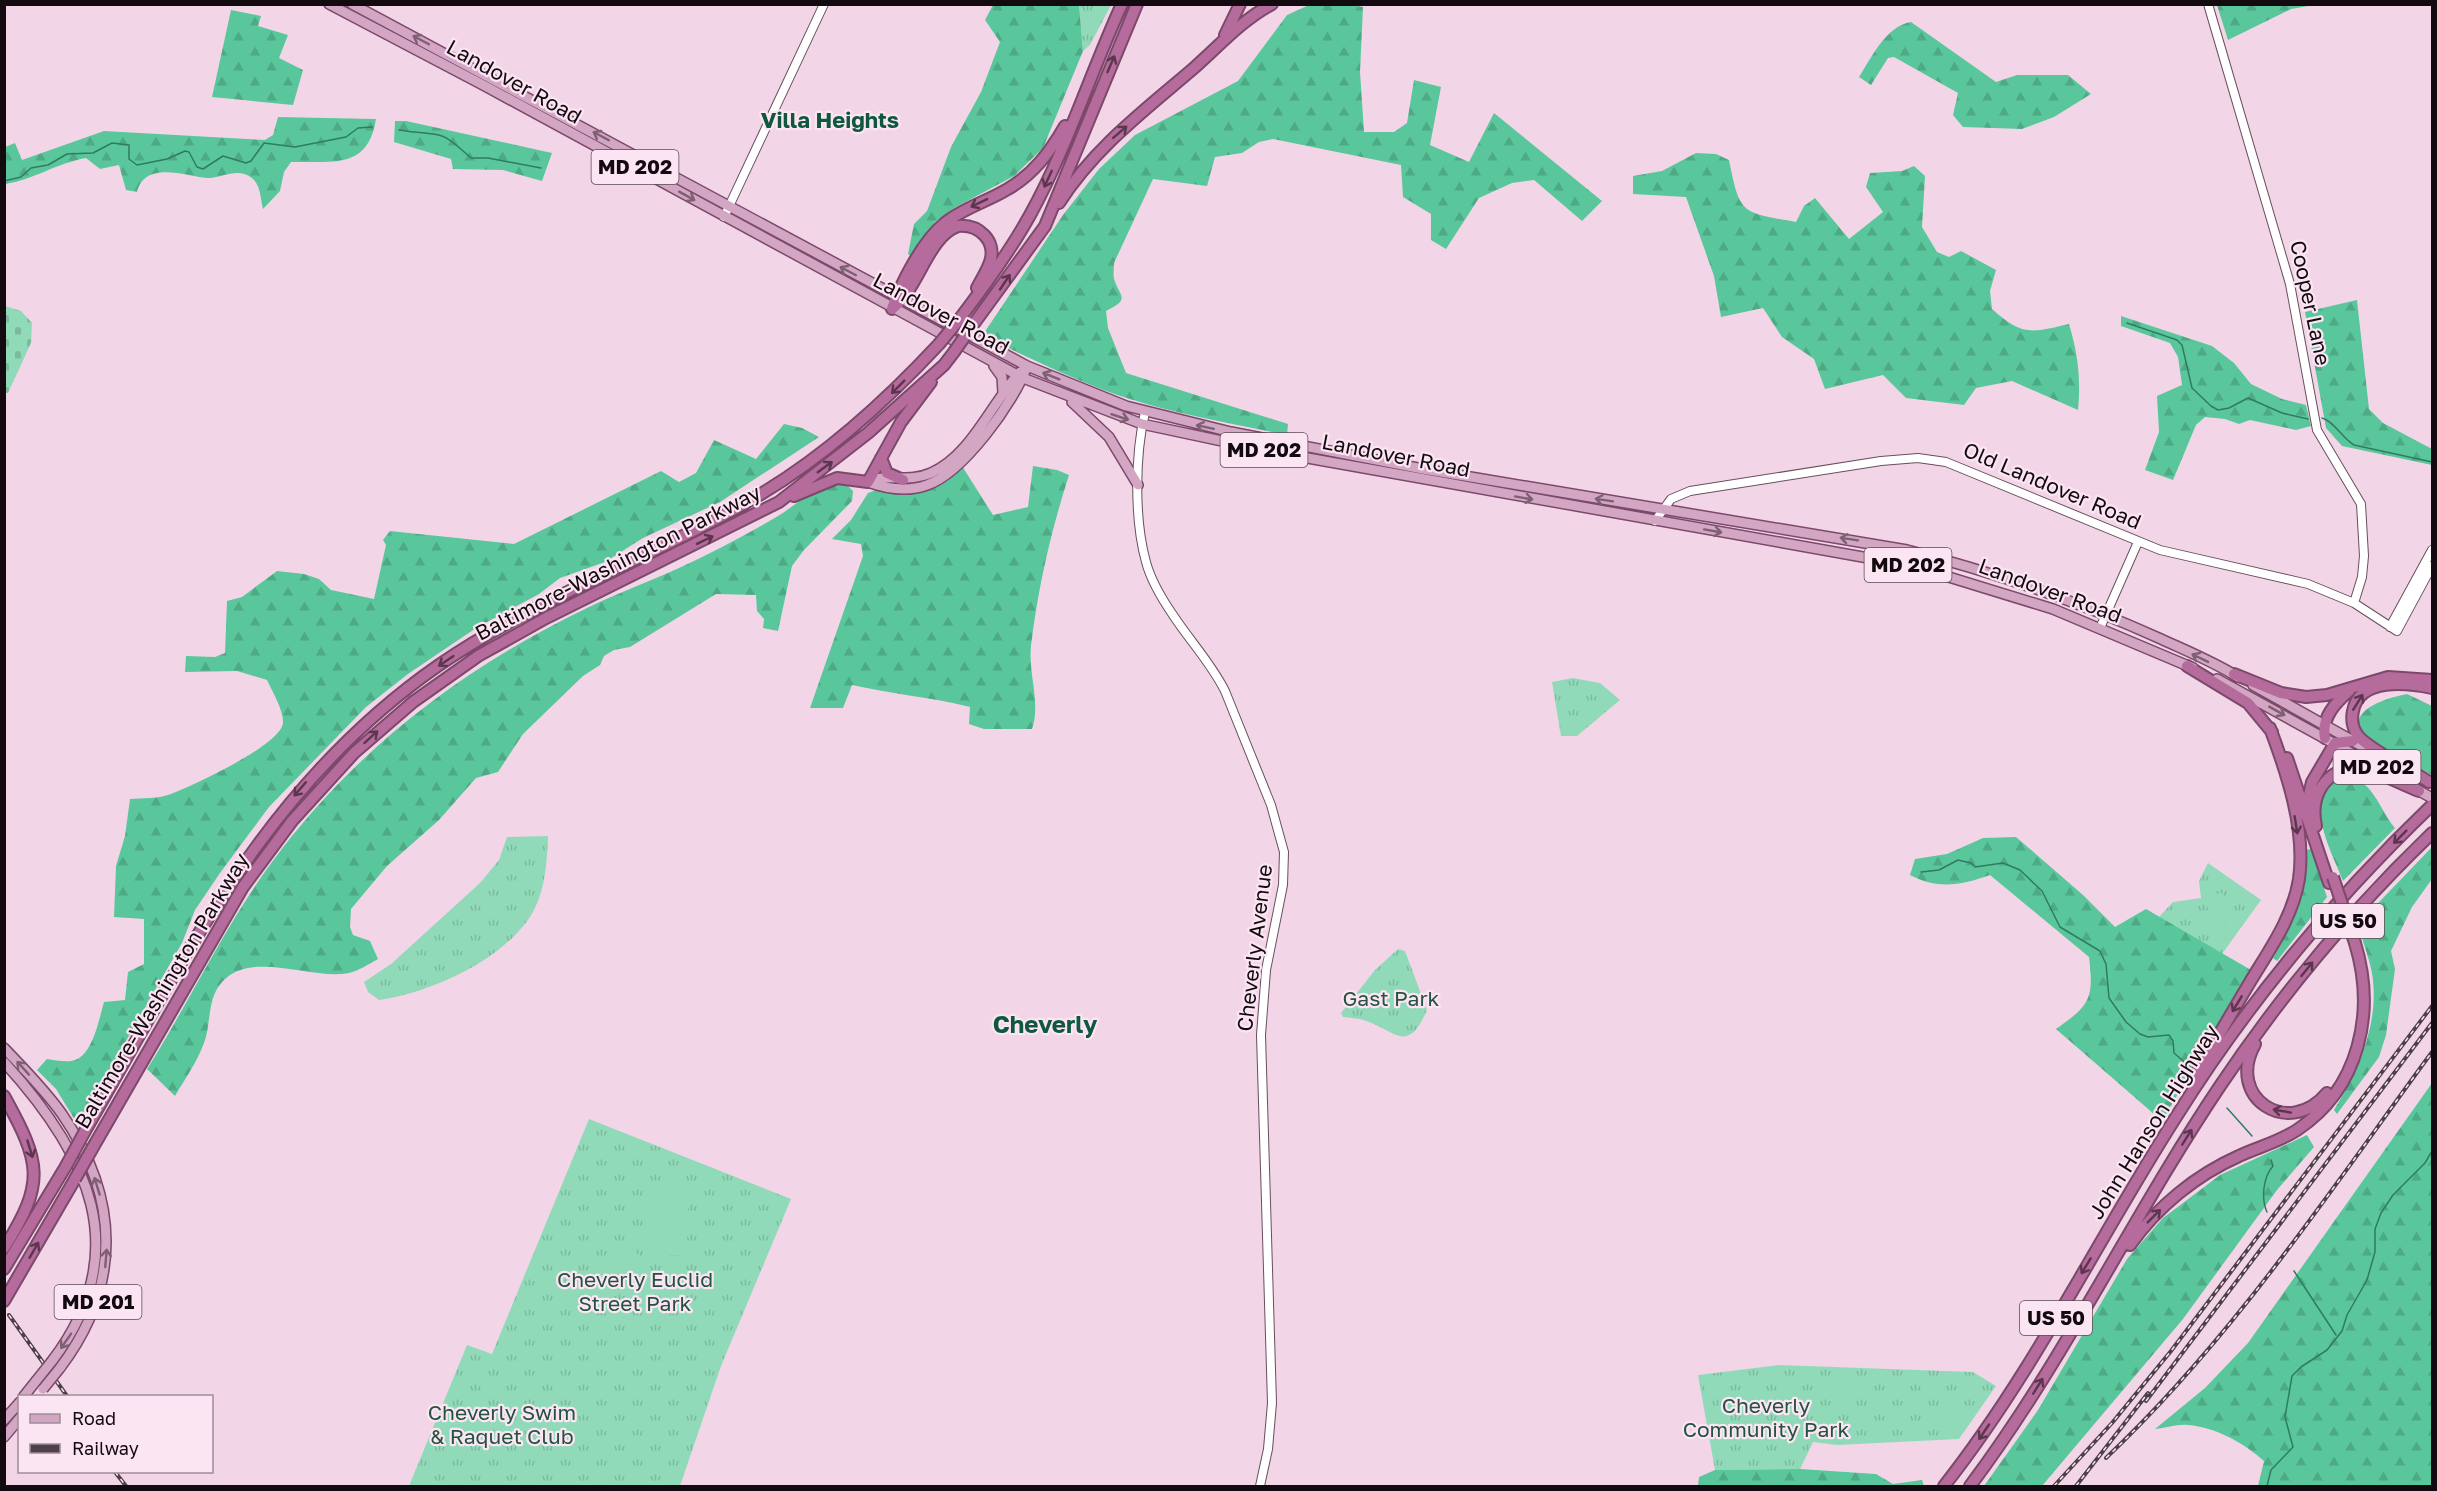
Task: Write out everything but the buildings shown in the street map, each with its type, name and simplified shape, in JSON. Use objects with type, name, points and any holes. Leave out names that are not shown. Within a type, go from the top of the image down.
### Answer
[{"type":"highway","name":"Baltimore-Washington Parkway","points":[[4,1269],[237,871],[281,812],[347,740],[406,690],[489,633],[712,521],[789,476],[867,415],[939,344],[1007,255],[1030,214],[1122,4]]},
{"type":"highway","name":"Baltimore-Washington Parkway","points":[[4,1301],[243,887],[292,821],[354,753],[413,702],[505,640],[779,502],[868,433],[944,365],[1045,226],[1137,4]]},
{"type":"highway","points":[[1217,48],[1240,4]]},
{"type":"highway","points":[[1045,226],[1087,163],[1244,22],[1272,4]]},
{"type":"highway","points":[[900,298],[929,240],[943,224],[963,211],[1006,190],[1036,168],[1059,137],[1087,86]]},
{"type":"highway","points":[[892,309],[942,237],[954,228],[969,226],[977,228],[987,237],[991,254],[990,263],[961,318]]},
{"type":"highway","points":[[779,502],[837,478],[868,482],[906,415],[944,365]]},
{"type":"highway","points":[[881,458],[887,473],[903,480]]},
{"type":"highway","points":[[2092,1296],[2141,1230],[2176,1195],[2229,1160],[2298,1130],[2318,1113],[2335,1094],[2355,1058],[2364,1020],[2364,985],[2331,880],[2284,751],[2270,728],[2248,703],[2187,666]]},
{"type":"highway","points":[[2234,674],[2276,692],[2299,697],[2327,695],[2388,677],[2433,680]]},
{"type":"highway","points":[[2306,813],[2310,788],[2330,741],[2324,725],[2336,704],[2356,685]]},
{"type":"highway","points":[[2431,782],[2363,741],[2354,728],[2352,713],[2361,696],[2376,687],[2403,685],[2433,688]]},
{"type":"highway","points":[[2159,1144],[2170,1116],[2271,948],[2296,896],[2300,863],[2297,828],[2285,775],[2270,728]]},
{"type":"highway","points":[[2330,741],[2353,741]]},
{"type":"highway","points":[[2331,880],[2314,813],[2316,798],[2327,780],[2343,771],[2361,768],[2419,791]]},
{"type":"highway","name":"John Hanson Highway","points":[[1944,1486],[2018,1380],[2159,1144],[2222,1047],[2285,963],[2353,885],[2432,806]]},
{"type":"highway","name":"John Hanson Highway","points":[[1970,1486],[2016,1421],[2202,1114],[2270,1015],[2352,916],[2433,833]]},
{"type":"highway","points":[[2270,1015],[2248,1060],[2248,1083],[2256,1099],[2271,1109],[2290,1113],[2306,1110],[2317,1104],[2330,1089],[2344,1066],[2352,1044],[2359,1000],[2352,945]]},
{"type":"highway","points":[[4,1096],[29,1145],[34,1177],[27,1209],[4,1248]]},
{"type":"main road","name":"Landover Road","points":[[329,4],[726,212],[900,298],[1027,366],[1145,412],[1231,432],[1374,460],[1907,550],[1996,575],[2106,615],[2234,674],[2431,782]]},
{"type":"main road","name":"Landover Road","points":[[352,4],[612,142],[892,309],[991,363],[1065,397],[1142,424],[1274,452],[1912,566],[2012,594],[2100,628],[2216,678],[2433,798]]},
{"type":"main road","points":[[991,363],[1002,377],[1002,396]]},
{"type":"main road","points":[[868,482],[895,488],[913,488],[930,484],[946,475],[990,428],[1027,366]]},
{"type":"main road","points":[[868,482],[878,477],[903,480],[927,475],[948,462],[983,424],[1002,396],[1020,377]]},
{"type":"main road","points":[[1065,397],[1109,437],[1138,485]]},
{"type":"main road","name":"MD 201","points":[[4,1048],[43,1090],[74,1134],[94,1176],[105,1216],[105,1268],[96,1307],[77,1346],[40,1393]]},
{"type":"main road","name":"MD 201","points":[[4,1062],[49,1115],[76,1160],[87,1188],[95,1226],[96,1259],[86,1304],[68,1340],[25,1395]]},
{"type":"main road","points":[[4,1420],[18,1404]]},
{"type":"main road","points":[[4,1437],[18,1421]]},
{"type":"street","points":[[726,212],[824,4]]},
{"type":"street","name":"Cooper Lane","points":[[2208,4],[2290,284],[2317,430],[2361,504],[2364,556],[2362,577],[2354,603]]},
{"type":"street","name":"Cheverly Avenue","points":[[1145,412],[1136,456],[1142,536],[1149,572],[1172,614],[1216,673],[1225,691],[1271,805],[1284,852],[1283,885],[1266,970],[1261,1035],[1272,1404],[1268,1449],[1260,1486]]},
{"type":"street","name":"Old Landover Road","points":[[1655,521],[1662,509],[1676,495],[1690,491],[1861,463],[1920,458],[1958,465],[2138,542],[2197,561],[2292,579],[2354,603],[2393,629]]},
{"type":"street","points":[[2100,628],[2138,542]]},
{"type":"street","points":[[2393,629],[2433,550]]},
{"type":"street","points":[[2393,629],[2433,566]]},
{"type":"green space","points":[[1345,4],[1363,7],[1360,72],[1364,132],[1394,132],[1407,123],[1414,80],[1441,87],[1430,145],[1469,162],[1494,113],[1602,201],[1582,221],[1534,180],[1512,183],[1479,198],[1446,249],[1431,240],[1431,214],[1403,197],[1401,165],[1273,139],[1259,142],[1242,153],[1215,157],[1207,186],[1153,179],[1114,263],[1114,279],[1122,297],[1121,300],[1106,311],[1108,328],[1126,373],[1288,424],[1287,435],[1188,415],[1111,393],[982,336],[1063,215],[1099,169],[1135,135],[1238,81],[1287,15],[1309,5]]},
{"type":"green space","points":[[993,5],[1079,5],[1083,51],[1043,148],[1014,176],[956,207],[935,222],[912,257],[908,254],[914,224],[927,211],[951,147],[981,92],[1000,42],[985,20]]},
{"type":"green space","points":[[1079,5],[1111,5],[1090,45],[1083,51]]},
{"type":"green space","points":[[2217,5],[2314,5],[2291,9],[2228,40]]},
{"type":"green space","points":[[231,10],[261,16],[258,26],[288,35],[279,58],[303,70],[293,105],[212,97]]},
{"type":"green space","points":[[1911,22],[1996,82],[2017,75],[2068,75],[2091,94],[2054,117],[2022,129],[1963,127],[1953,115],[1958,93],[1894,57],[1888,58],[1871,85],[1859,77],[1887,36],[1894,29]]},
{"type":"green space","points":[[278,117],[376,119],[372,135],[357,155],[334,161],[291,162],[284,172],[280,191],[263,209],[256,182],[244,174],[234,173],[207,178],[178,173],[157,173],[141,182],[137,192],[126,190],[119,165],[100,169],[86,158],[5,184],[5,147],[15,143],[22,160],[104,131],[265,140],[273,135]]},
{"type":"green space","points":[[395,121],[406,121],[552,153],[542,181],[503,170],[453,169],[451,159],[394,142]]},
{"type":"green space","points":[[1696,153],[1716,154],[1729,160],[1736,191],[1746,208],[1764,216],[1796,222],[1804,206],[1815,198],[1849,239],[1883,212],[1866,187],[1870,173],[1902,171],[1914,166],[1925,176],[1922,227],[1937,252],[1949,257],[1961,251],[1996,270],[1990,291],[1992,309],[2011,324],[2028,330],[2069,324],[2078,367],[2078,410],[2012,381],[1976,388],[1964,405],[1906,398],[1883,375],[1825,389],[1814,359],[1782,337],[1763,308],[1721,317],[1714,276],[1686,197],[1633,194],[1633,176],[1662,171]]},
{"type":"green space","points":[[2357,300],[2369,409],[2383,423],[2432,449],[2432,465],[2342,446],[2326,428],[2305,312]]},
{"type":"green space","points":[[5,306],[21,311],[32,323],[31,343],[8,393],[4,392]]},
{"type":"green space","points":[[2121,316],[2212,346],[2234,363],[2251,384],[2282,399],[2306,405],[2311,426],[2296,430],[2250,420],[2239,424],[2225,419],[2205,417],[2196,425],[2173,480],[2145,470],[2159,432],[2157,396],[2182,385],[2178,357],[2170,343],[2121,326]]},
{"type":"green space","points":[[784,424],[802,428],[819,437],[720,502],[643,538],[605,562],[560,578],[539,594],[476,628],[408,674],[366,707],[269,807],[220,873],[195,910],[182,943],[78,1125],[56,1089],[37,1070],[47,1059],[69,1061],[81,1056],[91,1043],[104,1002],[125,1000],[128,972],[144,964],[144,919],[114,917],[116,866],[125,836],[130,799],[166,796],[215,774],[268,742],[283,723],[280,707],[267,680],[237,671],[185,672],[186,656],[215,657],[225,653],[227,601],[242,597],[277,571],[304,574],[319,579],[331,590],[374,599],[386,545],[383,540],[390,531],[514,544],[661,471],[679,482],[696,473],[714,440],[756,459]]},
{"type":"green space","points":[[962,466],[993,515],[1028,507],[1033,466],[1057,470],[1069,475],[1056,517],[1037,602],[1031,646],[1035,699],[1032,729],[984,729],[969,724],[970,707],[852,685],[843,708],[810,708],[863,556],[861,544],[832,539],[851,520],[868,493],[876,490],[896,493]]},
{"type":"green space","points":[[834,482],[846,484],[853,491],[852,501],[804,550],[792,566],[778,631],[763,628],[764,619],[757,611],[756,595],[716,594],[630,647],[614,650],[604,656],[600,665],[583,676],[523,734],[498,772],[476,778],[439,820],[387,866],[351,909],[350,927],[353,935],[370,941],[378,959],[349,973],[333,974],[276,967],[240,970],[226,978],[215,993],[204,1043],[175,1096],[147,1069],[238,912],[272,862],[338,784],[374,749],[413,716],[495,658],[596,604],[717,550],[778,516],[819,488]]},
{"type":"green space","points":[[1573,678],[1600,683],[1620,700],[1577,736],[1561,736],[1552,682]]},
{"type":"green space","points":[[2407,694],[2432,706],[2432,775],[2370,741],[2361,731],[2358,723],[2361,715],[2368,709],[2387,699]]},
{"type":"green space","points":[[2342,776],[2361,782],[2368,788],[2395,828],[2343,881],[2326,839],[2321,811],[2323,798],[2330,786]]},
{"type":"green space","points":[[548,836],[544,878],[535,908],[517,933],[501,948],[463,972],[420,990],[379,1000],[368,992],[364,982],[391,964],[480,883],[499,860],[507,837]]},
{"type":"green space","points":[[2016,837],[2083,895],[2115,927],[2146,909],[2251,970],[2162,1121],[2056,1029],[2076,1014],[2087,1000],[2091,983],[2089,957],[1990,875],[1960,883],[1940,884],[1920,880],[1910,875],[1915,859],[1947,854],[1983,838]]},
{"type":"green space","points":[[2432,847],[2432,879],[2412,907],[2391,951],[2395,969],[2386,1035],[2379,1057],[2337,1114],[2334,1110],[2359,1062],[2373,1010],[2372,973],[2358,924]]},
{"type":"green space","points":[[2311,849],[2327,897],[2277,961],[2273,958],[2287,932],[2297,906],[2303,879],[2305,850]]},
{"type":"green space","points":[[2208,863],[2261,900],[2222,954],[2158,918],[2173,902],[2201,898],[2199,881]]},
{"type":"green space","points":[[2222,893],[2227,925],[2210,928],[2206,895]]},
{"type":"green space","name":"Gast Park","points":[[1398,949],[1405,951],[1427,1010],[1420,1024],[1407,1036],[1400,1036],[1363,1020],[1343,1017],[1341,1013],[1375,970]]},
{"type":"green space","points":[[2432,1083],[2432,1486],[2258,1486],[2264,1461],[2238,1442],[2198,1426],[2180,1425],[2155,1429],[2205,1388],[2248,1343]]},
{"type":"green space","name":"Cheverly Euclid Street Park","points":[[589,1119],[791,1199],[721,1366],[680,1486],[409,1486],[467,1345],[492,1354]]},
{"type":"green space","points":[[2307,1135],[2314,1147],[2277,1190],[2183,1319],[2042,1486],[1984,1486],[2038,1410],[2127,1259],[2163,1218],[2220,1175]]},
{"type":"green space","points":[[643,1189],[688,1190],[687,1255],[643,1255]]},
{"type":"green space","points":[[625,1248],[635,1251],[646,1263],[646,1278],[641,1284],[610,1283],[609,1257]]},
{"type":"green space","name":"Cheverly Community Park","points":[[1779,1365],[1973,1372],[1996,1386],[1959,1439],[1837,1445],[1813,1442],[1800,1469],[1715,1470],[1698,1375]]},
{"type":"green space","points":[[1843,1381],[1852,1385],[1856,1394],[1852,1403],[1843,1407],[1834,1403],[1830,1394],[1834,1385]]},
{"type":"green space","points":[[1946,1408],[1955,1412],[1959,1421],[1955,1430],[1946,1434],[1937,1430],[1933,1421],[1937,1412]]},
{"type":"green space","points":[[1800,1469],[1876,1474],[1893,1484],[1922,1480],[1924,1486],[1698,1486],[1699,1477],[1715,1470]]},
{"type":"waterway","points":[[4,181],[21,177],[31,168],[48,165],[67,154],[93,153],[112,143],[129,145],[129,159],[137,165],[167,159],[185,151],[189,152],[197,167],[203,169],[223,156],[246,163],[251,161],[264,143],[295,147],[346,137],[358,128],[372,127]]},
{"type":"waterway","points":[[399,130],[432,133],[444,137],[471,158],[488,158],[541,168]]},
{"type":"waterway","points":[[2127,323],[2177,340],[2182,345],[2192,388],[2218,410],[2229,408],[2248,398],[2282,413],[2308,419]]},
{"type":"waterway","points":[[2322,418],[2330,422],[2354,445],[2432,462]]},
{"type":"waterway","points":[[1921,872],[1939,870],[1958,860],[1971,863],[1975,867],[2003,863],[2020,870],[2042,891],[2060,927],[2100,951],[2106,964],[2109,998],[2126,1022],[2140,1034],[2148,1037],[2169,1035],[2173,1041],[2174,1053],[2190,1067]]},
{"type":"waterway","points":[[2227,1108],[2252,1136]]},
{"type":"waterway","points":[[2267,1486],[2271,1470],[2293,1447],[2285,1417],[2292,1376],[2301,1367],[2327,1350],[2342,1331],[2347,1315],[2367,1280],[2375,1252],[2375,1229],[2381,1213],[2393,1195],[2425,1163],[2432,1151]]},
{"type":"waterway","points":[[2267,1212],[2264,1188],[2273,1166],[2271,1160]]},
{"type":"waterway","points":[[2294,1271],[2336,1335]]},
{"type":"railway","points":[[2054,1486],[2112,1423],[2171,1351],[2432,1006]]},
{"type":"railway","points":[[2146,1401],[2432,1023]]},
{"type":"railway","points":[[2106,1458],[2152,1412],[2238,1314],[2432,1052]]},
{"type":"railway","points":[[9,1315],[66,1395]]},
{"type":"railway","points":[[2076,1486],[2148,1393]]},
{"type":"railway","points":[[116,1473],[126,1486]]},
{"type":"district","name":"Villa Heights","points":[[830,120]]},
{"type":"district","name":"Cheverly","points":[[1045,1025]]},
{"type":"park label","name":"Cheverly Swim & Raquet Club","points":[[502,1425]]}]
